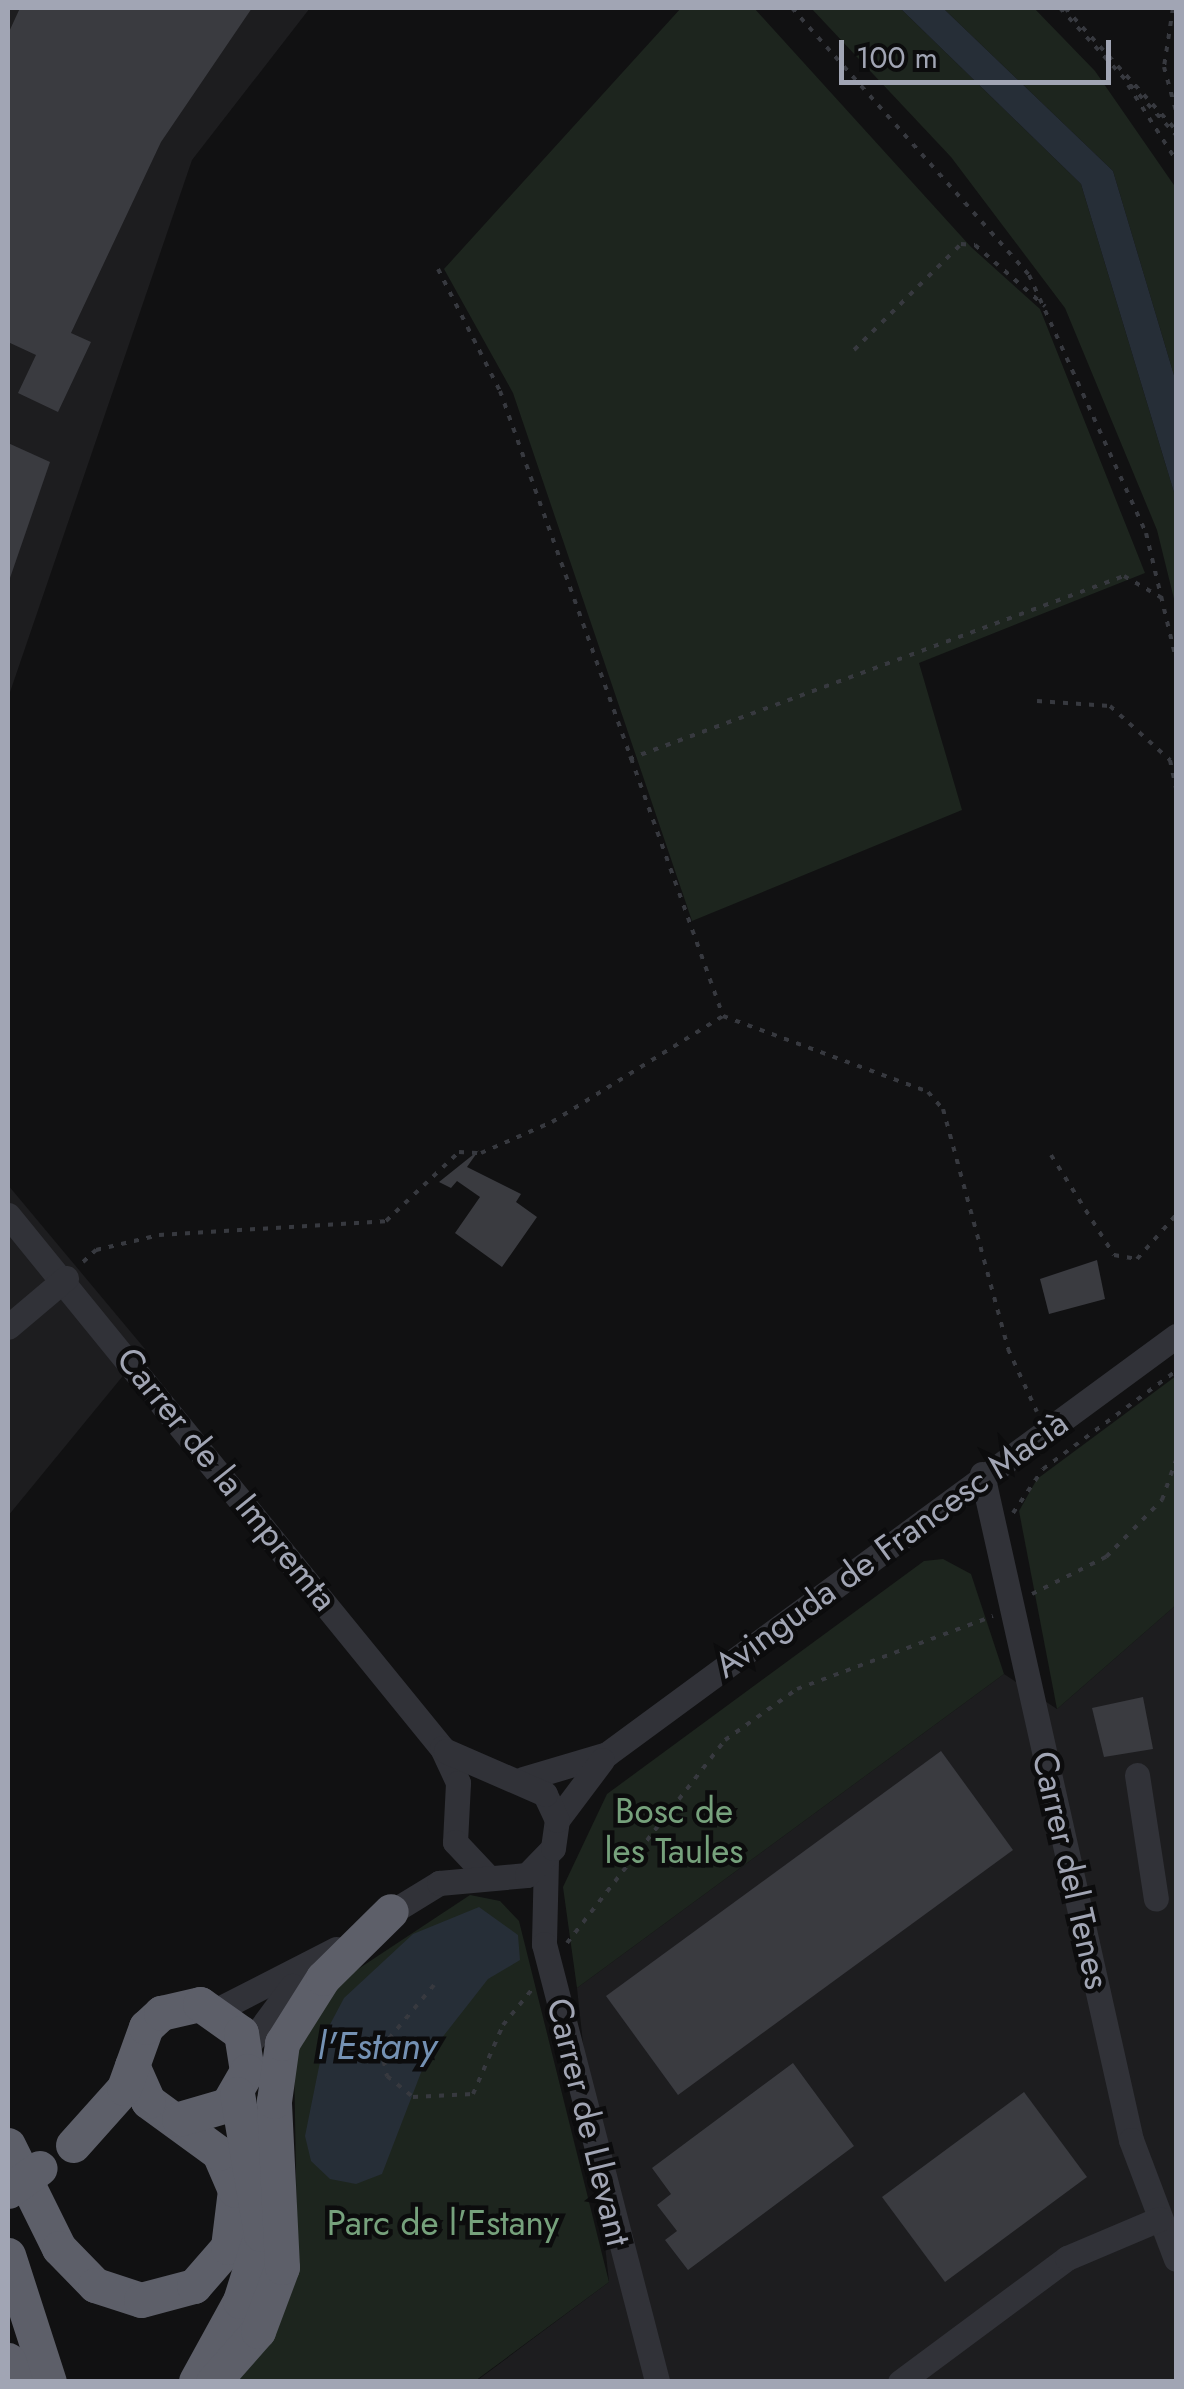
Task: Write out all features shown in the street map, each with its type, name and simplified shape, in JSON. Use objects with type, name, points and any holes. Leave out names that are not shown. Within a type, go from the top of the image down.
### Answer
[{"type":"highway","points":[[213,2382],[258,2331],[280,2279],[274,2101],[282,2044],[306,1999],[391,1911]]},
{"type":"highway","points":[[8,2191],[73,2145],[110,2107],[161,2013],[217,2010],[247,2047],[237,2094],[261,2234],[240,2301],[196,2382]]},
{"type":"highway","points":[[8,2145],[71,2263],[107,2292],[152,2300],[204,2278],[236,2220],[228,2168],[170,2116],[132,2065]]},
{"type":"highway","points":[[73,2145],[170,2116],[215,2112],[237,2094]]},
{"type":"highway","points":[[8,2254],[49,2382]]},
{"type":"highway","points":[[8,2360],[14,2382]]},
{"type":"street","name":"Carrer de la Impremta","points":[[8,1215],[66,1278],[442,1748]]},
{"type":"street","points":[[8,1326],[66,1278]]},
{"type":"street","name":"Avinguda de Francesc Macià","points":[[607,1754],[982,1474],[1176,1336]]},
{"type":"street","name":"Carrer del Tenes","points":[[982,1474],[1020,1602],[1132,2140],[1176,2259]]},
{"type":"street","points":[[442,1748],[496,1776],[523,1779],[607,1754]]},
{"type":"street","points":[[442,1748],[460,1854],[497,1878],[547,1955]]},
{"type":"street","points":[[420,1889],[497,1878],[546,1860],[557,1820],[607,1754]]},
{"type":"street","points":[[217,2010],[305,1971],[420,1889],[456,1819],[496,1776]]},
{"type":"street","points":[[1137,1776],[1156,1898]]},
{"type":"street","points":[[523,1779],[545,1794],[557,1820]]},
{"type":"street","name":"Carrer de Llevant","points":[[546,1860],[547,1955],[656,2382]]},
{"type":"street","points":[[247,2047],[305,1971]]},
{"type":"street","points":[[900,2382],[1066,2258],[1159,2219]]},
{"type":"path","points":[[792,8],[990,220],[1049,309],[1146,533],[1176,659]]},
{"type":"path","points":[[1062,8],[1176,133]]},
{"type":"path","points":[[1062,8],[1176,133]]},
{"type":"path","points":[[1173,8],[1164,67],[1176,111]]},
{"type":"path","points":[[1128,82],[1176,160]]},
{"type":"path","points":[[854,350],[960,244],[975,245],[1049,309]]},
{"type":"path","points":[[438,269],[500,391],[722,1016],[928,1092],[942,1110],[1008,1349],[1046,1430]]},
{"type":"path","points":[[629,759],[1124,576],[1162,598]]},
{"type":"path","points":[[1037,701],[1110,706],[1170,760],[1176,789]]},
{"type":"path","points":[[66,1278],[96,1250],[159,1236],[386,1221],[459,1152],[481,1152],[552,1122],[722,1016]]},
{"type":"path","points":[[1051,1155],[1114,1255],[1137,1259],[1176,1215]]},
{"type":"path","points":[[1017,1529],[1020,1492],[1043,1469],[1176,1371]]},
{"type":"path","points":[[434,1985],[382,2048],[399,2090],[437,2098],[472,2094],[503,2025],[547,1955],[725,1740],[797,1689],[1020,1602],[1106,1557],[1162,1500],[1176,1460]]},
{"type":"path","points":[[1020,1602],[1026,1579]]},
{"type":"shaded area","points":[[8,8],[310,8],[192,160],[8,698]]},
{"type":"shaded area","points":[[8,1185],[145,1349],[8,1516]]},
{"type":"shaded area","points":[[1176,1605],[1176,2381],[475,2382],[609,2282],[577,1988],[1004,1674],[1057,1709]]},
{"type":"green space","points":[[681,8],[754,8],[971,247],[1040,309],[1145,573],[919,663],[962,810],[692,921],[513,393],[444,269]]},
{"type":"green space","points":[[811,8],[900,8],[1081,184],[1176,499],[1176,607],[1157,530],[1065,308],[951,157]]},
{"type":"green space","points":[[943,8],[1034,8],[1095,71],[1176,188],[1176,382],[1113,171]]},
{"type":"green space","points":[[1176,1376],[1176,1605],[1057,1709],[1019,1511],[1037,1479]]},
{"type":"green space","name":"Bosc de les Taules","points":[[943,1559],[971,1574],[1004,1674],[577,1988],[563,1887],[607,1794],[924,1561]]},
{"type":"green space","name":"Parc de l'Estany","points":[[470,1895],[500,1901],[519,1921],[609,2282],[475,2381],[226,2382],[297,2235],[294,2057],[340,1981]]},
{"type":"water","points":[[900,8],[943,8],[1113,171],[1176,382],[1176,499],[1081,184]]},
{"type":"water","name":"l'Estany","points":[[479,1907],[518,1935],[520,1960],[488,1979],[427,2057],[382,2174],[356,2184],[330,2179],[311,2161],[305,2136],[326,2032],[344,1998],[413,1934]]},
{"type":"building","points":[[20,8],[252,8],[161,142],[71,333],[91,342],[58,412],[18,393],[36,355],[8,342],[8,34]]},
{"type":"building","points":[[8,443],[50,462],[10,578],[8,578]]},
{"type":"building","points":[[479,1150],[467,1167],[521,1194],[516,1202],[537,1217],[502,1267],[455,1233],[480,1197],[457,1181],[451,1188],[439,1182]]},
{"type":"building","points":[[1097,1260],[1105,1299],[1049,1314],[1040,1279]]},
{"type":"building","points":[[1143,1697],[1153,1749],[1104,1757],[1092,1708]]},
{"type":"building","points":[[941,1751],[1013,1850],[678,2095],[606,1996]]},
{"type":"building","points":[[793,2063],[854,2146],[688,2270],[665,2240],[677,2231],[657,2205],[671,2194],[652,2168]]},
{"type":"building","points":[[1024,2092],[1087,2177],[945,2282],[882,2197]]}]
